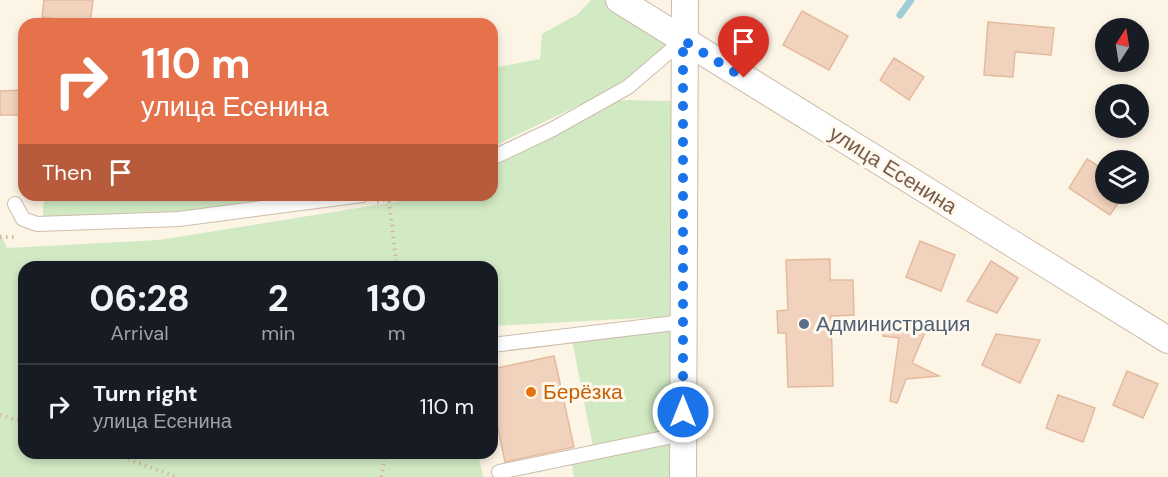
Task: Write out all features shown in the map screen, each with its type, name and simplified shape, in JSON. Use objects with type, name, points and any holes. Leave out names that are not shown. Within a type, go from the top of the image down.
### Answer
[{"type":"street","name":"улица Есенина","points":[[619,0],[1168,340]]},
{"type":"street","points":[[683,477],[683,40],[685,0]]},
{"type":"lane","points":[[498,155],[553,129],[628,87],[683,40]]},
{"type":"lane","points":[[15,204],[23,219],[37,224],[179,219],[316,201]]},
{"type":"lane","points":[[498,344],[683,322]]},
{"type":"lane","points":[[499,472],[683,434]]},
{"type":"path","points":[[389,201],[396,261]]},
{"type":"path","points":[[0,415],[18,420]]},
{"type":"path","points":[[127,459],[176,477]]},
{"type":"path","points":[[381,477],[385,459]]},
{"type":"green space","points":[[591,0],[609,0],[674,41],[621,85],[498,144],[498,67],[540,59],[542,34],[578,14]]},
{"type":"green space","points":[[617,100],[676,101],[677,316],[498,326],[498,261],[18,261],[18,459],[479,459],[483,477],[0,477],[0,233],[7,248],[159,240],[401,201],[498,201],[498,163]]},
{"type":"green space","points":[[45,201],[275,201],[180,214],[43,219]]},
{"type":"green space","points":[[677,326],[673,432],[593,447],[572,340]]},
{"type":"green space","points":[[679,440],[679,477],[574,477],[571,461]]},
{"type":"building","points":[[44,0],[93,0],[91,18],[42,17]]},
{"type":"building","points":[[802,11],[848,36],[829,70],[783,45]]},
{"type":"building","points":[[988,22],[1054,28],[1051,55],[1015,52],[1013,77],[984,75]]},
{"type":"building","points":[[894,58],[924,77],[909,100],[880,80]]},
{"type":"building","points":[[18,90],[18,115],[0,115],[0,91]]},
{"type":"building","points":[[1087,159],[1095,164],[1095,204],[1117,204],[1110,215],[1069,188]]},
{"type":"building","points":[[920,241],[955,255],[941,291],[906,277]]},
{"type":"building","name":"Администрация","points":[[830,259],[830,280],[853,280],[854,315],[831,316],[833,386],[788,387],[786,333],[778,333],[777,311],[788,310],[786,260]]},
{"type":"building","points":[[991,261],[1018,278],[997,313],[967,301]]},
{"type":"building","points":[[885,319],[928,325],[912,363],[939,376],[906,379],[897,403],[890,401],[899,338],[883,336]]},
{"type":"building","points":[[996,334],[1040,340],[1020,383],[982,365]]},
{"type":"building","points":[[554,356],[574,447],[505,462],[498,429],[498,368]]},
{"type":"building","points":[[1127,371],[1158,384],[1143,418],[1113,405]]},
{"type":"building","points":[[1058,395],[1095,408],[1083,442],[1046,428]]},
{"type":"waterway","points":[[900,15],[911,0]]},
{"type":"place","name":"Администрация","points":[[804,324]]},
{"type":"place","name":"Берёзка","points":[[531,392]]},
{"type":"route","points":[[683,412],[683,40],[744,78]]}]
